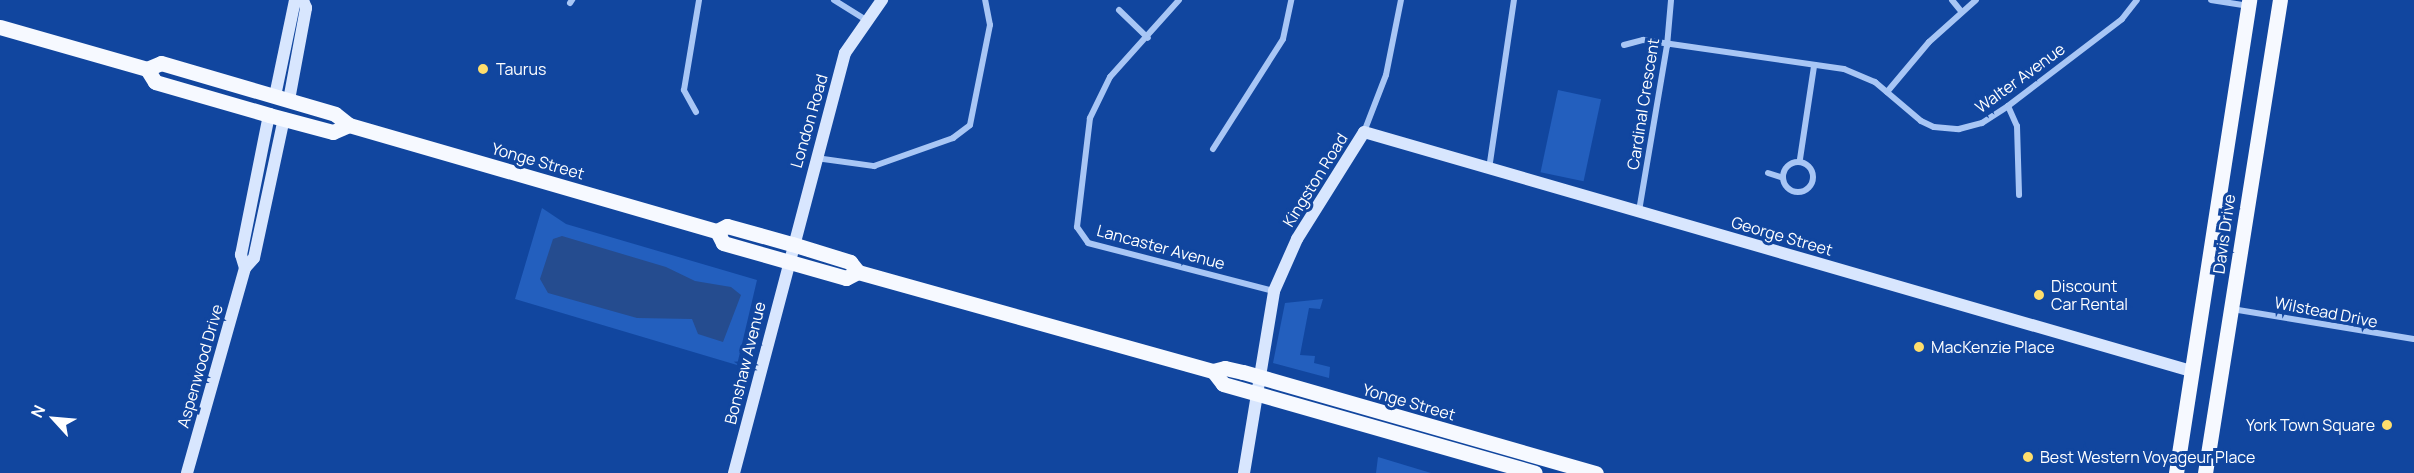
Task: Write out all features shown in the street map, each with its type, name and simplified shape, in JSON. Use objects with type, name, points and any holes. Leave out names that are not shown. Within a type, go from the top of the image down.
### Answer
[{"type":"main road","name":"Davis Drive","points":[[2205,473],[2232,309],[2252,160],[2280,0]]},
{"type":"main road","name":"Davis Drive","points":[[2176,473],[2191,371],[2224,182],[2248,3]]},
{"type":"main road","name":"Yonge Street","points":[[0,27],[147,69],[160,63],[335,114],[349,125],[717,231],[727,226],[792,244],[850,262],[858,272],[1213,371],[1225,368],[1260,377],[1596,473]]},
{"type":"main road","name":"Yonge Street","points":[[147,69],[155,82],[333,132],[349,125]]},
{"type":"main road","name":"Yonge Street","points":[[717,231],[723,243],[788,262],[846,278],[858,272]]},
{"type":"main road","name":"Yonge Street","points":[[1213,371],[1223,384],[1535,473]]},
{"type":"street","points":[[277,116],[282,98],[295,0]]},
{"type":"street","points":[[277,116],[306,8],[303,0]]},
{"type":"street","points":[[696,112],[684,90],[699,0]]},
{"type":"street","points":[[834,0],[865,19]]},
{"type":"street","name":"London Road","points":[[788,262],[845,53],[865,19],[882,0]]},
{"type":"street","points":[[816,158],[874,166],[953,138],[970,125],[990,25],[985,0]]},
{"type":"street","name":"Lancaster Avenue","points":[[1179,0],[1148,38],[1110,76],[1090,118],[1077,227],[1088,243],[1274,291]]},
{"type":"street","points":[[1213,149],[1283,39],[1291,0]]},
{"type":"street","name":"Kingston Road","points":[[1244,473],[1274,291],[1298,238],[1364,132],[1386,75],[1401,0]]},
{"type":"street","points":[[1489,170],[1514,0]]},
{"type":"street","name":"Cardinal Crescent","points":[[1639,211],[1667,46],[1671,0]]},
{"type":"street","points":[[1952,0],[1961,11]]},
{"type":"street","points":[[1887,92],[1929,42],[1976,0]]},
{"type":"street","name":"Walter Avenue","points":[[1624,45],[1643,40],[1667,46],[1859,74],[1887,92],[1921,121],[1946,129],[1970,128],[2008,106],[2122,19],[2137,0]]},
{"type":"street","points":[[2211,0],[2248,3]]},
{"type":"street","points":[[1119,10],[1148,38]]},
{"type":"street","points":[[1780,177],[1800,159],[1814,66]]},
{"type":"street","points":[[2008,106],[2017,126],[2019,195]]},
{"type":"street","name":"Aspenwood Drive","points":[[187,473],[245,268],[241,255],[277,116]]},
{"type":"street","name":"George Street","points":[[1364,132],[1489,170],[1639,211],[2191,371]]},
{"type":"street","points":[[1768,173],[1780,177],[1786,187],[1809,190],[1813,179],[1800,159]]},
{"type":"street","name":"Bonshaw Avenue","points":[[734,473],[788,262]]},
{"type":"street","name":"Wilstead Drive","points":[[2232,309],[2414,339]]},
{"type":"shaded area","points":[[1558,90],[1601,99],[1584,181],[1541,172]]},
{"type":"shaded area","points":[[542,208],[566,224],[757,280],[737,365],[515,299]]},
{"type":"shaded area","points":[[562,236],[666,267],[695,281],[731,287],[741,295],[723,342],[698,334],[692,319],[637,318],[548,293],[540,279],[553,239]]},
{"type":"shaded area","points":[[1323,299],[1320,309],[1309,308],[1300,355],[1315,356],[1314,363],[1330,367],[1329,378],[1273,363],[1285,303]]},
{"type":"shaded area","points":[[1378,457],[1431,473],[1376,473]]},
{"type":"place","name":"Taurus","points":[[483,69]]},
{"type":"place","name":"Discount Car Rental","points":[[2039,295]]},
{"type":"place","name":"MacKenzie Place","points":[[1919,347]]},
{"type":"place","name":"York Town Square","points":[[2387,425]]},
{"type":"place","name":"Best Western Voyageur Place","points":[[2028,457]]}]
